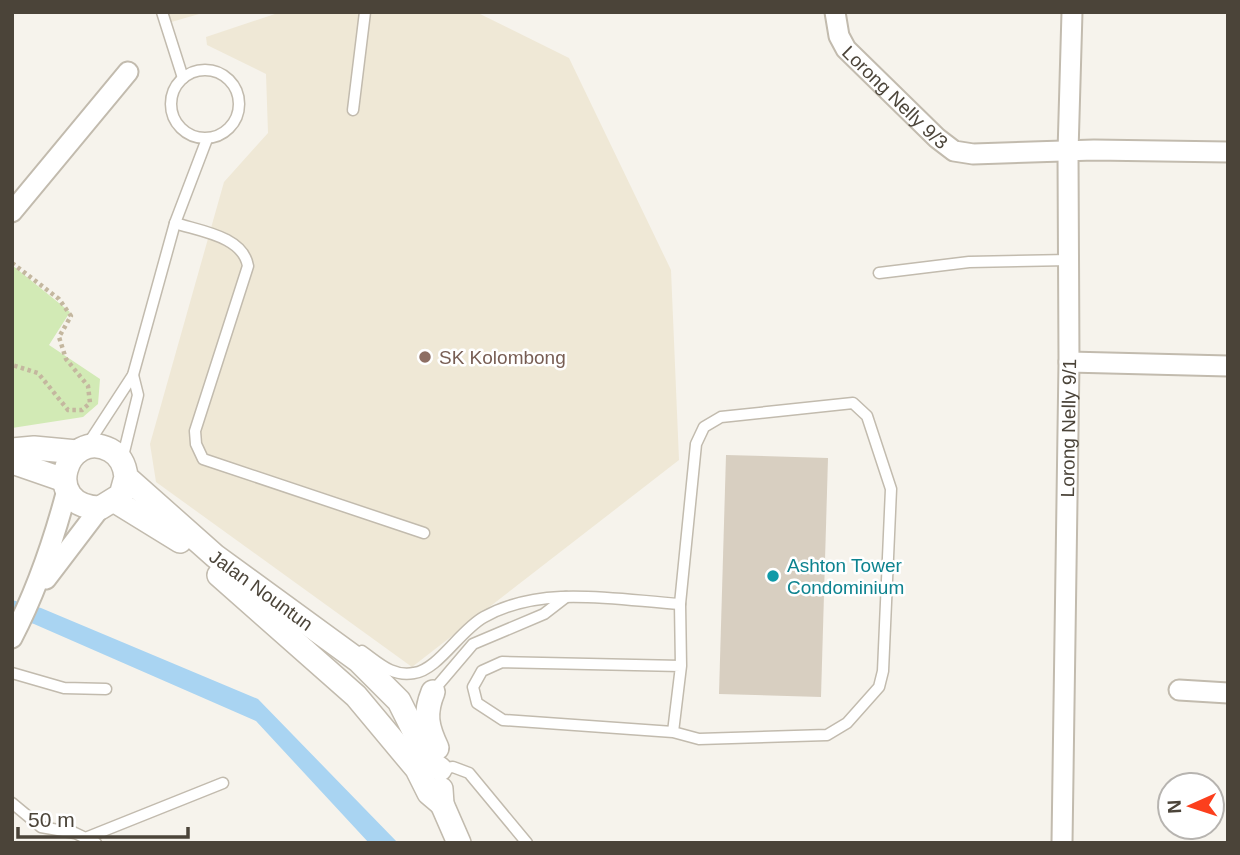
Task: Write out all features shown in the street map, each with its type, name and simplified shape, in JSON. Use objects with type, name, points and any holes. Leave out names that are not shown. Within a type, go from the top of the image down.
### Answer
[{"type":"street","name":"Lorong Nelly 9/3","points":[[835,12],[839,36],[846,48],[937,138],[954,150],[973,155],[1228,152]]},
{"type":"street","name":"Lorong Nelly 9/1","points":[[1062,843],[1070,260],[1068,152],[1072,12]]},
{"type":"street","points":[[12,212],[128,72]]},
{"type":"street","points":[[1069,362],[1228,366]]},
{"type":"street","name":"Jalan Nountun","points":[[12,450],[106,448],[124,469],[215,556],[359,661],[399,702],[429,761],[440,769],[442,804],[459,843]]},
{"type":"street","points":[[12,638],[35,594],[53,543],[69,460],[81,450]]},
{"type":"street","name":"Jalan Nountun","points":[[12,462],[65,485],[80,505],[107,505],[180,541],[356,696],[417,769],[429,793],[442,804]]},
{"type":"street","points":[[35,594],[107,505],[121,495],[124,469]]},
{"type":"street","name":"Jalan Nountun","points":[[305,649],[320,647],[387,703],[399,702]]},
{"type":"street","points":[[1180,690],[1228,692]]},
{"type":"street","points":[[399,702],[433,692]]},
{"type":"street","points":[[433,692],[426,708],[427,727],[440,757],[440,769]]},
{"type":"lane","points":[[162,12],[183,78]]},
{"type":"lane","points":[[353,110],[365,12]]},
{"type":"lane","points":[[214,71],[224,75],[237,92],[239,113],[227,131],[207,139],[187,134],[174,118],[172,98],[183,78],[192,72],[214,71]]},
{"type":"lane","points":[[81,450],[133,375],[175,223],[207,139]]},
{"type":"lane","points":[[175,223],[227,239],[246,258],[248,266],[195,431],[196,444],[203,459],[424,533]]},
{"type":"lane","points":[[879,273],[969,262],[1070,260]]},
{"type":"lane","points":[[124,469],[138,395],[133,375]]},
{"type":"lane","points":[[673,733],[681,666],[680,604],[696,444],[704,427],[721,417],[853,403],[861,408],[867,416],[891,489],[883,671],[879,687],[847,723],[827,735],[699,739],[673,733],[503,720],[477,703],[473,687],[482,671],[502,663],[681,666]]},
{"type":"lane","points":[[289,611],[317,617],[398,675],[418,673],[432,665],[466,629],[485,616],[514,604],[566,597],[680,604]]},
{"type":"lane","points":[[433,692],[474,643],[544,614],[566,597]]},
{"type":"lane","points":[[12,673],[64,688],[106,689]]},
{"type":"lane","points":[[440,769],[453,767],[469,773],[527,843]]},
{"type":"lane","points":[[12,803],[41,827],[92,840],[223,783]]},
{"type":"path","points":[[12,263],[59,299],[71,316],[59,337],[66,359],[88,386],[90,403],[82,410],[68,410],[38,373],[12,365]]},
{"type":"shaded area","points":[[157,12],[206,12],[161,25]]},
{"type":"shaded area","name":"SK Kolombong","points":[[281,12],[476,12],[569,58],[671,270],[679,460],[412,667],[156,482],[150,444],[224,182],[268,133],[266,74],[207,45],[206,37]]},
{"type":"green space","points":[[12,265],[70,312],[49,345],[100,379],[98,404],[83,417],[12,428]]},
{"type":"water","points":[[12,600],[41,608],[258,699],[398,843],[369,843],[256,721],[34,624],[12,617]]},
{"type":"building","name":"Ashton Tower Condominium","points":[[726,455],[828,458],[821,697],[719,694]]},
{"type":"place","name":"SK Kolombong","points":[[425,357]]},
{"type":"place","name":"Ashton Tower Condominium","points":[[773,576]]}]
